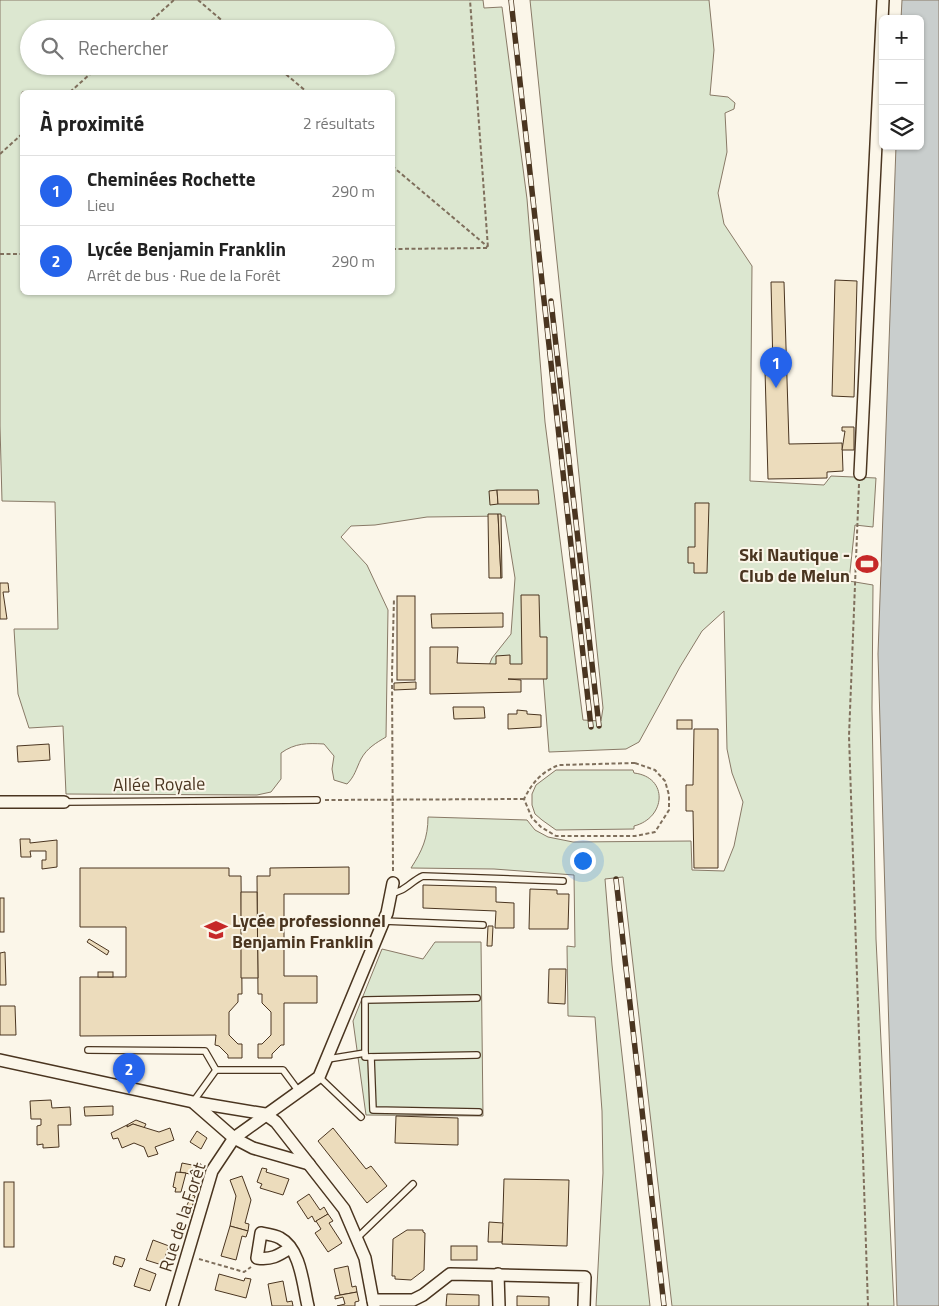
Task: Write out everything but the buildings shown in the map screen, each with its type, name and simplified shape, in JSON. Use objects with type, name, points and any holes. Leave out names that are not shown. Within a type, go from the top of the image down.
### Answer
[{"type":"street","points":[[860,474],[883,0]]},
{"type":"street","name":"Allée Royale","points":[[0,802],[64,802]]},
{"type":"street","points":[[319,1077],[383,921],[392,888]]},
{"type":"street","points":[[0,1060],[163,1094],[192,1102],[266,1114],[276,1122],[336,1197],[366,1258],[373,1303],[413,1300],[450,1274],[498,1274],[585,1277],[584,1306]]},
{"type":"street","name":"Rue de la Forêt","points":[[172,1306],[212,1171],[234,1138],[266,1114],[300,1093],[319,1077]]},
{"type":"street","points":[[192,1102],[234,1138],[253,1148],[309,1164]]},
{"type":"street","points":[[290,1248],[277,1257],[267,1260],[256,1258],[261,1233],[281,1238],[290,1248],[297,1259],[308,1306]]},
{"type":"street","points":[[498,1274],[498,1306]]},
{"type":"lane","name":"Allée Royale","points":[[64,802],[318,800]]},
{"type":"lane","points":[[392,888],[399,893],[415,879],[423,876],[563,881]]},
{"type":"lane","points":[[383,921],[483,925]]},
{"type":"lane","points":[[477,998],[365,1000],[373,1110],[479,1112]]},
{"type":"lane","points":[[88,1050],[205,1050],[216,1070]]},
{"type":"lane","points":[[328,1059],[368,1055],[477,1056]]},
{"type":"lane","points":[[216,1070],[283,1070],[300,1093]]},
{"type":"lane","points":[[192,1102],[216,1070]]},
{"type":"lane","points":[[319,1077],[361,1117]]},
{"type":"lane","points":[[357,1238],[413,1184]]},
{"type":"path","points":[[152,20],[174,0]]},
{"type":"path","points":[[198,0],[221,20]]},
{"type":"path","points":[[470,0],[488,248]]},
{"type":"path","points":[[72,90],[89,75]]},
{"type":"path","points":[[287,75],[305,90]]},
{"type":"path","points":[[0,154],[20,136]]},
{"type":"path","points":[[395,169],[488,248]]},
{"type":"path","points":[[395,249],[488,248]]},
{"type":"path","points":[[0,254],[20,254]]},
{"type":"path","points":[[860,474],[849,736],[868,1306]]},
{"type":"path","points":[[392,888],[394,598]]},
{"type":"path","points":[[635,763],[655,770],[665,781],[669,795],[669,810],[655,832],[634,836],[556,836],[541,827],[532,818],[524,799],[540,775],[559,765],[635,763]]},
{"type":"path","points":[[318,800],[524,799]]},
{"type":"path","points":[[187,1255],[244,1272],[250,1268],[256,1258]]},
{"type":"green space","points":[[0,0],[483,0],[484,8],[502,7],[527,199],[545,422],[583,720],[601,721],[603,708],[530,0],[709,0],[714,50],[710,95],[728,97],[735,103],[734,109],[725,113],[727,152],[718,193],[724,224],[752,266],[750,481],[824,485],[831,476],[876,478],[873,527],[855,525],[849,581],[873,585],[872,708],[876,939],[894,1306],[672,1306],[623,877],[605,879],[612,965],[650,1306],[596,1306],[603,1173],[602,1111],[595,1017],[568,1016],[567,946],[575,947],[574,875],[494,869],[411,868],[424,844],[428,817],[527,820],[535,830],[548,837],[573,842],[691,841],[692,870],[724,871],[734,846],[743,802],[732,773],[727,749],[724,611],[702,631],[639,742],[626,749],[549,752],[543,675],[485,675],[492,658],[511,634],[515,578],[505,516],[427,517],[375,525],[351,526],[341,537],[367,565],[388,610],[386,737],[366,752],[347,784],[334,780],[332,769],[334,756],[324,744],[307,744],[296,745],[281,753],[281,779],[271,792],[257,795],[66,794],[63,726],[29,728],[18,694],[14,629],[58,629],[55,502],[2,501],[0,426]]},
{"type":"green space","points":[[556,770],[633,770],[634,773],[645,776],[653,782],[658,789],[657,807],[645,822],[634,826],[634,829],[556,830],[535,814],[532,805],[532,794],[536,785]]},
{"type":"green space","points":[[435,942],[481,942],[483,1116],[366,1115],[353,1021],[382,949],[423,959]]},
{"type":"shaded area","points":[[902,0],[939,0],[939,1306],[897,1306],[878,654],[896,150],[924,150],[924,15],[901,15]]},
{"type":"railway","points":[[511,0],[591,727]]},
{"type":"railway","points":[[551,301],[599,726]]},
{"type":"railway","points":[[616,879],[664,1306]]},
{"type":"place","name":"Cheminées Rochette","points":[[776,388]]},
{"type":"place","name":"Ski Nautique - Club de Melun","points":[[867,564]]},
{"type":"place","name":"Lycée professionnel Benjamin Franklin","points":[[216,930]]},
{"type":"place","name":"Lycée Benjamin Franklin","points":[[129,1094]]}]
